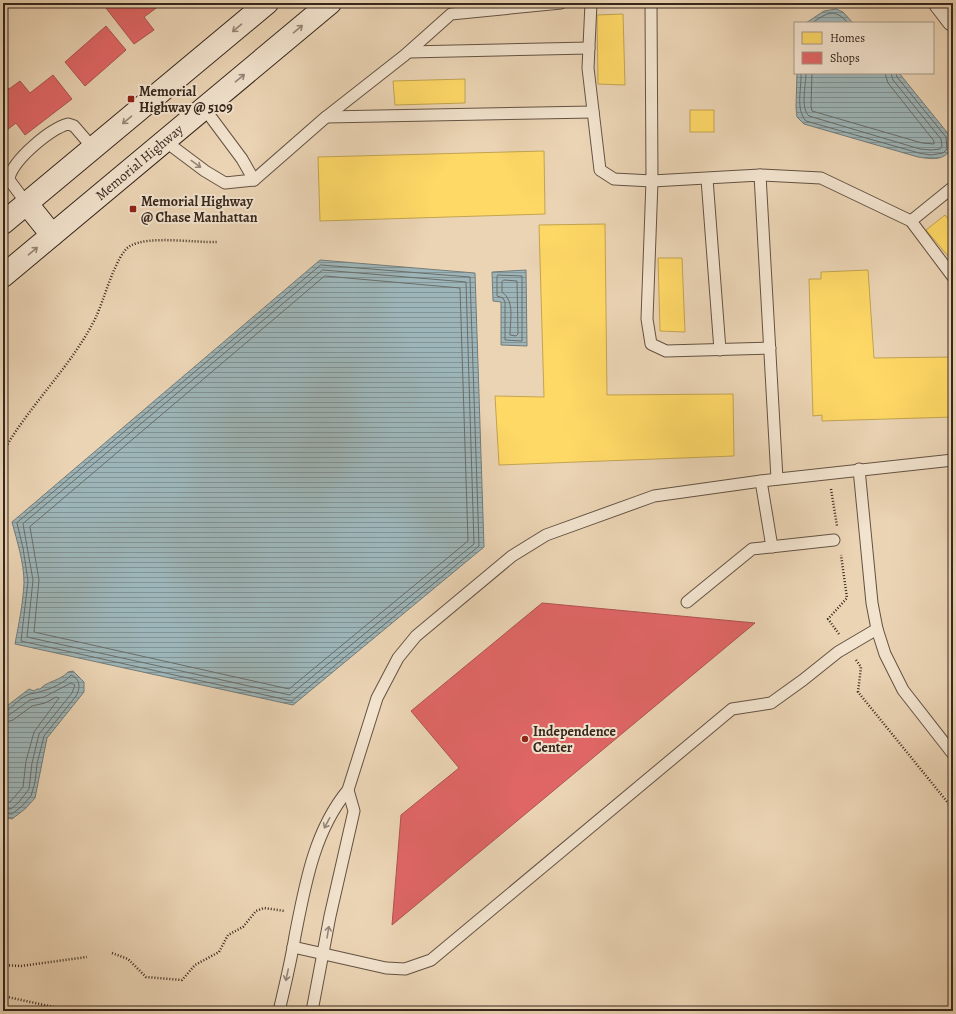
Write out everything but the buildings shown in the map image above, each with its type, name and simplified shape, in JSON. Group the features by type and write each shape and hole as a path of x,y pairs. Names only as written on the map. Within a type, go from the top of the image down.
{"main road":[{"path":"3,224 267,3"},
{"name":"Memorial Highway","path":"3,276 330,3"},
{"path":"940,3 953,20"},
{"path":"27,204 52,235"}],"lane":[{"path":"165,141 206,171 226,183 254,180 326,118 409,52 451,14 562,3"},
{"path":"591,3 588,68 600,170 614,179 652,181 760,175 821,178 911,221 953,277"},
{"path":"651,3 652,181 648,319 652,344 666,351 770,348"},
{"path":"409,52 589,48"},
{"path":"204,108 242,159 254,180"},
{"path":"326,118 593,112"},
{"path":"27,204 9,178 20,161 38,142 60,126 68,124 74,126 93,148"},
{"path":"760,175 778,479"},
{"path":"707,179 720,350"},
{"path":"911,221 953,187"},
{"path":"279,1011 314,854 324,827 338,802 348,790 377,698 398,658 416,636 512,556 546,535 654,496 859,469 953,460"},
{"path":"859,469 865,544 877,629 884,654 896,679 912,703 953,754"},
{"path":"761,481 772,547"},
{"path":"686,602 752,549 834,540"},
{"path":"293,947 392,968 405,969 431,960 732,709 771,703 838,652 877,629"},
{"path":"312,1011 330,916 354,811 348,790"}],"path":[{"path":"3,452 18,427 61,371 85,335 100,308 119,260 128,247 147,241 218,242"},
{"path":"112,953 128,959 146,977 182,980 195,965 219,952 228,935 243,927 256,911 264,908 300,912"},
{"path":"3,965 21,966 87,956"},
{"path":"3,996 72,1011"}],"water":[{"path":"836,9 843,12 852,22 808,22 824,11"},
{"path":"797,74 900,74 950,136 950,151 939,158 931,159 918,157 804,124 797,117"},
{"path":"320,260 475,273 484,547 293,705 15,644 22,606 24,575 22,559 12,522"},
{"path":"526,270 527,346 501,345 501,302 493,301 492,272"},
{"path":"73,671 84,682 84,692 47,738 35,798 25,809 12,819 3,817 3,709 29,689 34,691 40,689 68,672"}],"place":[{"name":"Memorial Highway @ 5109","path":"131,99"},
{"name":"Memorial Highway @ Chase Manhattan","path":"133,209"},
{"name":"Independence Center","path":"525,739"}]}
